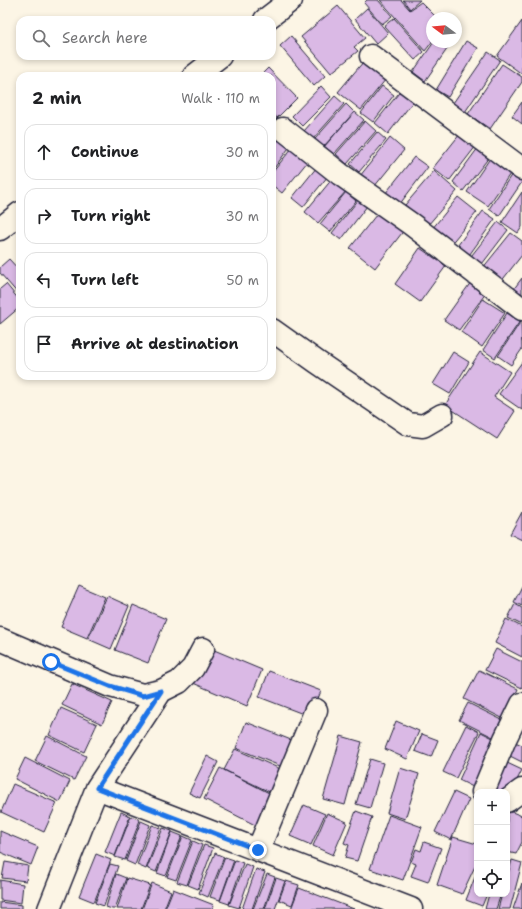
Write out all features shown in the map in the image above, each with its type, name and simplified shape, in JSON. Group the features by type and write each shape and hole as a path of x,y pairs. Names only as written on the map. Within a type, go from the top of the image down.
{"street":[{"path":"270,16 291,0"},
{"path":"372,56 522,169"},
{"path":"199,72 215,60"},
{"path":"283,129 340,174 410,224 522,309"},
{"path":"0,229 16,216"},
{"path":"276,333 408,424 423,426 442,415"},
{"path":"0,639 110,686 143,696 161,691 179,682 193,668 203,649"},
{"path":"49,909 97,788 161,691"},
{"path":"485,789 505,739 522,704"},
{"path":"258,850 316,710"},
{"path":"97,788 410,909"},
{"path":"510,799 522,790"}],"building":[{"path":"367,0 378,0 392,16 382,24 364,3"},
{"path":"380,0 401,0 410,10 421,2 431,12 426,12 426,48 427,48 425,51"},
{"path":"403,0 420,0 410,9"},
{"path":"338,6 365,38 354,47 358,51 331,73 301,37"},
{"path":"367,8 388,33 376,44 355,19"},
{"path":"394,18 424,52 415,60 384,26"},
{"path":"522,21 522,74 497,56"},
{"path":"291,36 325,76 314,86 280,46"},
{"path":"466,41 478,48 448,97 436,90"},
{"path":"430,48 448,48 425,81 413,72"},
{"path":"488,52 500,60 465,112 453,103"},
{"path":"364,61 386,79 361,110 338,92"},
{"path":"502,64 522,77 522,82 490,129 468,114"},
{"path":"268,68 272,72 264,72"},
{"path":"276,76 297,98 277,118 276,117"},
{"path":"321,86 331,97 302,126 292,116"},
{"path":"382,86 394,95 373,122 361,113"},
{"path":"402,89 415,99 388,134 375,123"},
{"path":"335,96 344,104 313,139 304,131"},
{"path":"522,102 522,124 512,116"},
{"path":"346,104 354,112 324,147 315,139"},
{"path":"355,112 364,120 334,154 324,146"},
{"path":"365,121 376,131 347,164 336,154"},
{"path":"377,132 386,140 359,172 350,164"},
{"path":"460,134 476,146 449,181 433,168"},
{"path":"280,137 291,145 276,166 276,142"},
{"path":"390,138 404,150 374,187 360,176"},
{"path":"292,148 308,161 282,193 276,188 276,168"},
{"path":"478,148 490,156 463,191 453,182"},
{"path":"414,157 428,167 399,205 385,194"},
{"path":"491,157 512,171 488,206 467,192"},
{"path":"317,167 328,176 303,207 292,198"},
{"path":"434,171 457,191 428,225 405,205"},
{"path":"512,174 522,180 522,182 499,216 489,209"},
{"path":"333,178 347,190 318,223 305,212"},
{"path":"346,192 356,201 330,232 320,224"},
{"path":"522,192 522,227 518,233 502,222"},
{"path":"458,197 477,212 450,245 432,229"},
{"path":"359,199 367,206 341,240 332,233"},
{"path":"380,210 405,229 375,268 350,248"},
{"path":"483,211 495,219 467,258 455,249"},
{"path":"498,222 508,230 479,268 468,260"},
{"path":"511,233 522,241 522,255 500,283 482,269"},
{"path":"420,248 446,266 420,302 395,284"},
{"path":"9,259 16,267 16,291 0,273 0,267"},
{"path":"522,278 522,297 513,290"},
{"path":"471,282 486,293 459,330 444,320"},
{"path":"6,284 16,296 16,310 0,324 0,289"},
{"path":"483,299 505,313 482,347 461,332"},
{"path":"507,313 520,321 495,358 483,350"},
{"path":"521,321 522,349 511,365 498,356"},
{"path":"453,352 469,362 450,394 433,384"},
{"path":"480,352 510,372 494,397 515,411 497,439 445,405"},
{"path":"522,362 522,410 499,394"},
{"path":"522,512 522,540 510,534"},
{"path":"79,586 105,597 87,638 61,627"},
{"path":"522,586 522,606 514,602"},
{"path":"107,596 129,606 111,649 88,639"},
{"path":"515,604 522,608 522,625 508,618"},
{"path":"133,605 166,619 148,663 115,650"},
{"path":"506,619 522,627 522,657 495,643"},
{"path":"207,647 262,670 247,706 193,683"},
{"path":"496,649 522,662 522,688 485,670"},
{"path":"479,670 518,689 504,719 464,699"},
{"path":"269,671 321,691 311,717 259,697"},
{"path":"72,684 112,702 102,724 62,705"},
{"path":"468,703 506,722 497,739 459,720"},
{"path":"61,708 97,724 84,752 49,735"},
{"path":"396,721 419,731 407,759 385,749"},
{"path":"246,722 296,742 285,768 236,748"},
{"path":"466,725 479,732 456,778 443,772"},
{"path":"481,732 497,740 475,788 459,780"},
{"path":"422,734 438,740 431,757 415,751"},
{"path":"47,736 86,756 74,780 35,761"},
{"path":"341,736 362,742 345,805 323,799"},
{"path":"515,742 522,745 522,762 508,755"},
{"path":"235,749 285,771 276,795 224,770"},
{"path":"207,756 218,762 200,798 189,793"},
{"path":"25,758 70,781 60,802 15,779"},
{"path":"370,759 383,763 370,808 356,804"},
{"path":"505,762 522,770 510,794 510,789 492,789"},
{"path":"220,768 275,796 259,827 204,799"},
{"path":"400,768 419,774 405,819 387,813"},
{"path":"13,784 57,803 44,832 1,812"},
{"path":"454,792 469,799 451,840 435,832"},
{"path":"304,805 325,814 311,845 290,836"},
{"path":"356,811 372,817 357,861 345,858 349,845 344,843"},
{"path":"510,811 522,816 522,842 516,854 510,853"},
{"path":"121,812 130,816 115,856 105,852"},
{"path":"327,813 347,822 333,855 313,846"},
{"path":"389,815 422,827 403,880 370,869"},
{"path":"131,816 140,820 125,860 115,857"},
{"path":"141,821 150,825 135,865 126,861"},
{"path":"152,825 161,828 146,869 137,865"},
{"path":"163,828 172,831 156,872 147,868"},
{"path":"0,831 38,847 31,865 0,852"},
{"path":"172,832 182,836 166,876 157,873"},
{"path":"183,836 192,840 176,880 167,877"},
{"path":"453,837 474,843 474,868 462,894 437,885"},
{"path":"193,841 202,845 187,885 177,882"},
{"path":"424,842 441,848 428,882 411,876 416,864 411,862 416,849 421,851"},
{"path":"204,845 213,848 198,889 188,885"},
{"path":"215,853 224,857 208,897 199,893"},
{"path":"96,854 111,860 94,902 79,896"},
{"path":"225,857 234,860 220,900 210,897"},
{"path":"235,860 243,863 229,904 220,901"},
{"path":"512,860 522,863 510,909 498,909 501,897 510,897 510,867"},
{"path":"5,862 28,866 26,881 2,878"},
{"path":"110,864 118,866 104,906 95,903"},
{"path":"245,864 253,867 239,908 229,905"},
{"path":"256,869 265,872 252,909 242,909"},
{"path":"116,874 126,878 115,909 112,909 106,907"},
{"path":"267,874 275,877 264,909 253,909"},
{"path":"127,878 150,885 141,909 117,909"},
{"path":"276,878 285,881 275,909 265,909"},
{"path":"0,880 23,884 21,903 0,900"},
{"path":"474,880 474,897 486,897 482,906 466,900"},
{"path":"286,881 299,885 292,905 279,900"},
{"path":"152,883 171,891 164,909 142,909"},
{"path":"522,883 522,909 513,909"},
{"path":"299,888 354,909 291,909"},
{"path":"173,889 214,905 212,909 165,909"},
{"path":"488,897 500,897 496,909 485,909"},
{"path":"0,902 22,905 22,909 0,909"}],"route":[{"path":"51,662 110,686 143,696 161,691 97,788 258,850"}]}
